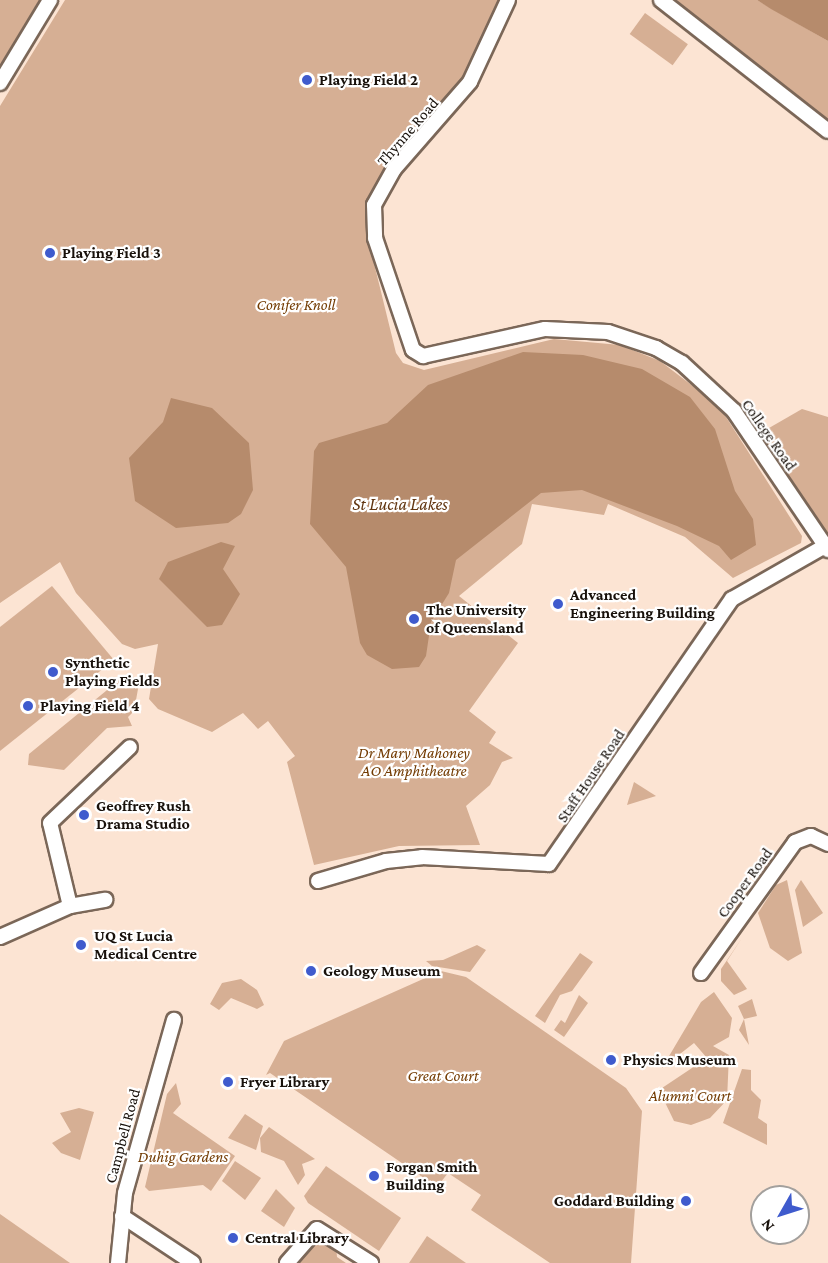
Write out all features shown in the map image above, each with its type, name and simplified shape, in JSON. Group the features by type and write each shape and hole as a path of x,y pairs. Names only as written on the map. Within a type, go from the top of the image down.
{"street":[{"path":"0,83 50,0"},
{"name":"Thynne Road","path":"423,356 413,350 385,269 375,238 374,205 394,168 470,82 508,0"},
{"path":"661,0 828,131"},
{"name":"College Road","path":"423,356 545,329 608,332 656,348 682,363 734,411 826,548"},
{"name":"Staff House Road","path":"318,881 386,861 422,857 539,867 549,864 732,599 826,548"},
{"path":"70,906 50,823 130,747"},
{"name":"Cooper Road","path":"701,973 795,842 811,836 828,844"},
{"path":"0,936 70,906 105,900"},
{"name":"Campbell Road","path":"118,1263 122,1216 137,1142 174,1020"},
{"path":"122,1216 193,1263"},
{"path":"287,1263 317,1229 371,1263"}],"green space":[{"path":"0,0 44,0 0,73"},
{"path":"65,0 503,0 464,81 369,201 371,251 396,353 403,363 424,370 554,339 620,345 660,361 719,406 802,536 801,543 733,578 685,537 608,504 604,515 532,504 522,544 459,596 518,643 469,711 496,732 489,743 513,758 502,762 490,785 466,806 480,845 399,846 314,865 287,762 295,756 268,721 258,729 243,713 212,732 158,709 149,699 158,644 135,649 122,644 76,593 60,562 0,603 0,106"},
{"path":"673,0 757,0 828,41 828,122"},
{"path":"645,13 688,44 673,65 630,34"},
{"path":"802,409 828,417 828,536 765,440 769,428"},
{"name":"Playing Field 4","path":"52,586 114,660 0,751 0,627"},
{"path":"123,677 140,678 134,711 128,717 132,726 107,728 64,770 28,765 29,754"},
{"path":"634,782 656,796 627,805"},
{"path":"787,880 802,953 788,961 770,948 758,913 776,885"},
{"path":"801,880 823,913 803,927 795,890"},
{"path":"742,938 727,961 747,989 734,995 721,981 721,969"},
{"path":"477,945 486,950 470,972 432,966 426,961 443,960"},
{"path":"580,953 593,962 572,991 560,995 545,1023 535,1016"},
{"name":"Great Court","path":"441,971 466,977 626,1088 642,1111 631,1263 550,1263 471,1210 481,1195 448,1173 437,1187 270,1073 266,1075 284,1041"},
{"path":"241,979 257,990 264,1005 257,1009 231,998 219,1010 210,1004 222,983"},
{"name":"Alumni Court","path":"714,992 732,1018 729,1037 713,1046 729,1055 727,1100 710,1118 691,1125 674,1121 659,1090 707,1058 694,1043 662,1068 701,1002"},
{"path":"579,995 588,1003 564,1037 554,1030 561,1020 565,1023"},
{"path":"752,999 757,1016 744,1019 738,1006"},
{"path":"744,1019 749,1045 739,1030"},
{"path":"742,1069 751,1070 751,1090 761,1100 758,1118 767,1124 767,1145 723,1123"},
{"name":"Duhig Gardens","path":"176,1083 181,1104 173,1113 235,1156 211,1191 203,1185 149,1191 145,1187 167,1094"},
{"path":"79,1108 94,1112 80,1160 61,1153 52,1143 71,1132 60,1113"},
{"path":"245,1114 263,1126 256,1150 228,1138"},
{"path":"269,1127 315,1159 302,1164 305,1175 298,1185 284,1161 261,1152 260,1138"},
{"path":"235,1161 261,1178 245,1200 222,1181"},
{"path":"326,1166 401,1218 379,1251 308,1203 304,1196"},
{"path":"276,1189 295,1208 284,1227 261,1211"},
{"path":"0,1214 70,1263 0,1263"},
{"path":"427,1236 466,1263 409,1263"},
{"path":"320,1238 336,1245 337,1257 346,1263 294,1263"}],"water":[{"path":"757,0 828,0 828,41 771,9"},
{"name":"St Lucia Lakes","path":"523,352 583,355 642,369 690,397 715,429 735,491 753,519 756,545 731,560 719,546 677,526 582,490 541,493 456,560 449,593 431,622 426,656 419,667 392,669 367,655 360,643 346,567 310,524 314,451 319,443 387,423 428,385"},
{"path":"171,398 212,408 249,443 253,490 241,514 228,523 176,528 135,501 129,458 163,422"},
{"path":"221,542 235,546 223,569 240,594 222,625 207,627 159,579 168,562"}],"place":[{"name":"Playing Field 2","path":"307,80"},
{"name":"Playing Field 3","path":"50,253"},
{"name":"Advanced Engineering Building","path":"558,604"},
{"name":"The University of Queensland","path":"414,619"},
{"name":"Synthetic Playing Fields","path":"53,672"},
{"name":"Playing Field 4","path":"28,706"},
{"name":"Geoffrey Rush Drama Studio","path":"84,815"},
{"name":"UQ St Lucia Medical Centre","path":"81,945"},
{"name":"Geology Museum","path":"311,971"},
{"name":"Physics Museum","path":"611,1060"},
{"name":"Fryer Library","path":"228,1082"},
{"name":"Forgan Smith Building","path":"374,1176"},
{"name":"Goddard Building","path":"686,1201"},
{"name":"Central Library","path":"233,1238"}],"park label":[{"name":"Conifer Knoll","path":"296,305"},
{"name":"Dr Mary Mahoney AO Amphitheatre","path":"414,762"}]}
